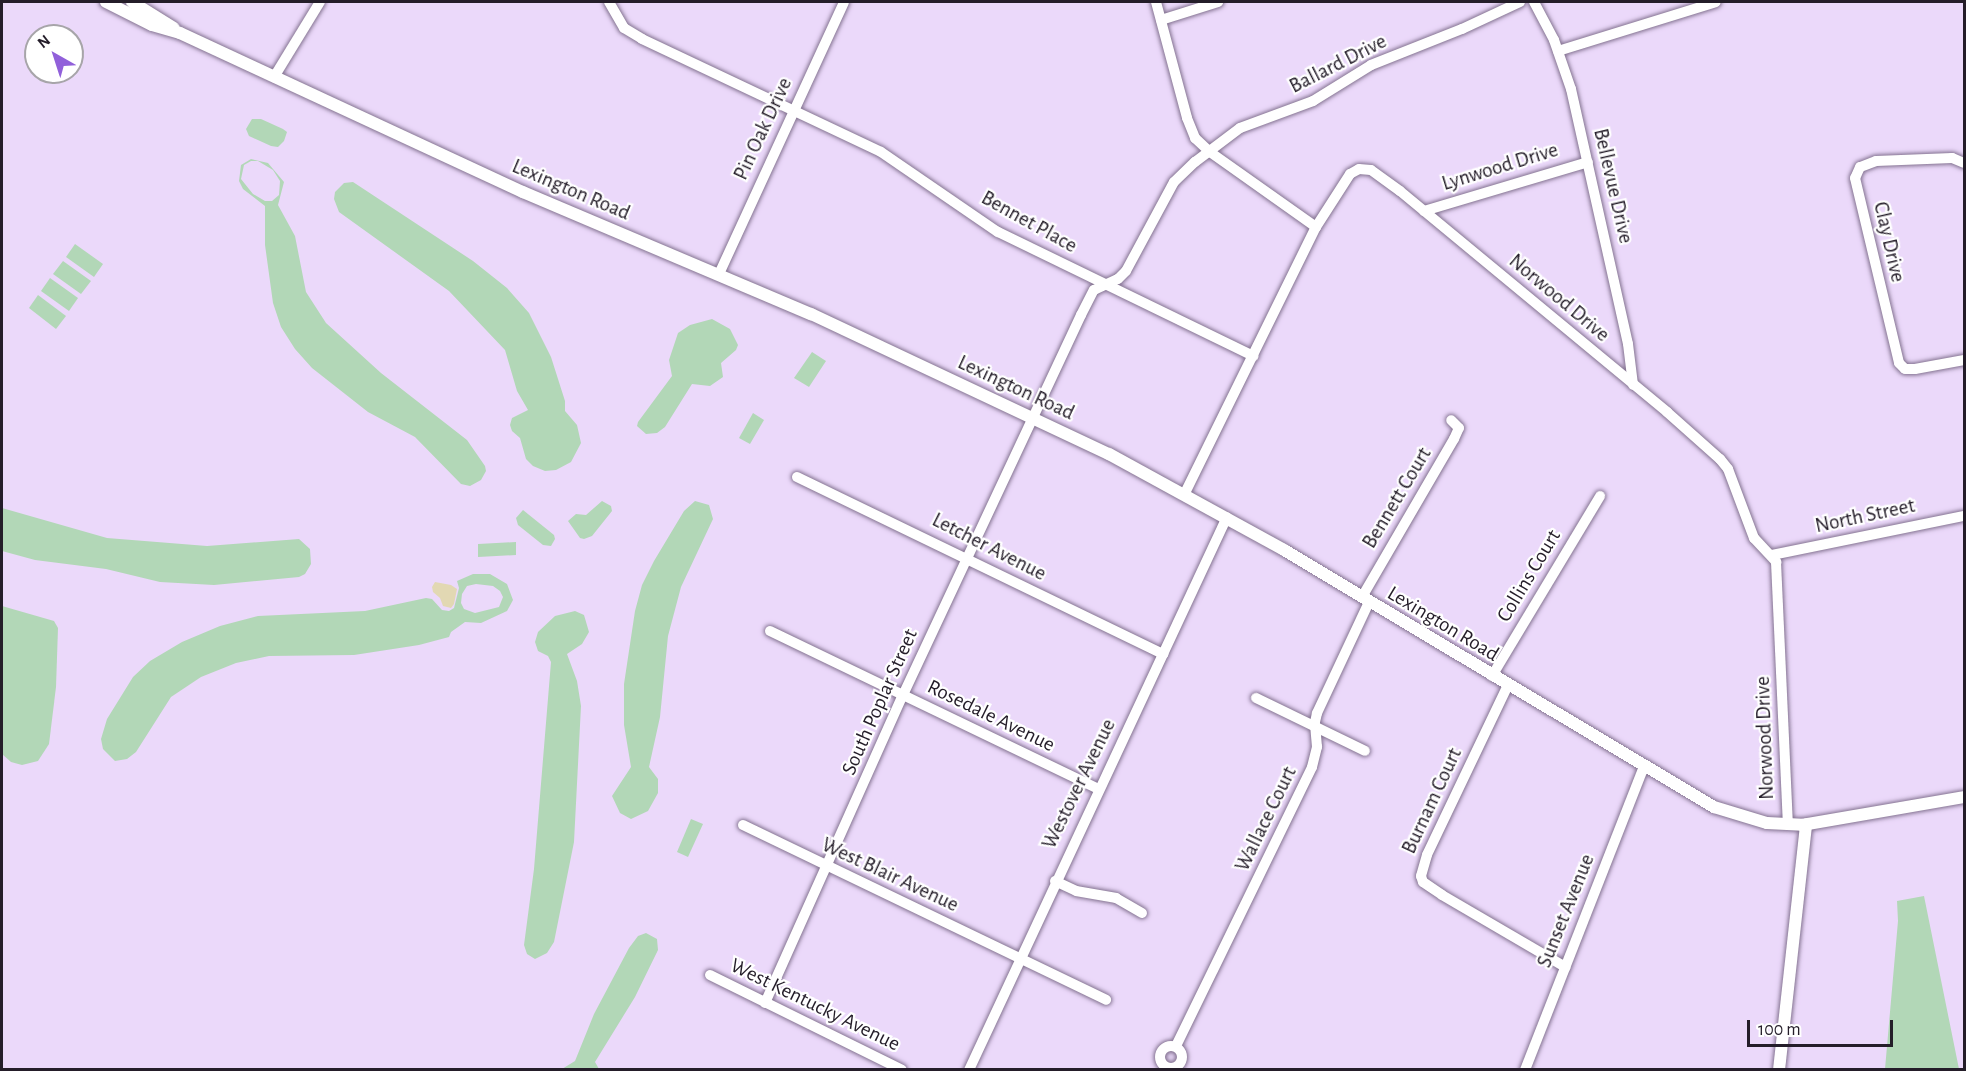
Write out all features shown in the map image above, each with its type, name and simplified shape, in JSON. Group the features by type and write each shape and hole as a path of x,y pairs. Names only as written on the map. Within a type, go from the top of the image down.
{"main road":[{"name":"Lexington Road","path":"106,2 138,6 152,25 180,33 503,183 719,274 1033,417 1185,493 1714,807 1745,818 1788,825 1806,824 1965,797"},
{"path":"1779,1070 1806,824"}],"street":[{"path":"274,77 320,2"},
{"name":"Bennet Place","path":"609,2 617,20 632,34 881,152 998,232 1253,356"},
{"name":"Pin Oak Drive","path":"719,274 792,110 844,2"},
{"path":"1156,2 1187,118 1196,138 1210,152 1316,227"},
{"path":"1161,20 1218,2"},
{"name":"Ballard Drive","path":"1105,285 1126,272 1174,182 1195,162 1240,128 1313,101 1371,64 1462,29 1520,2"},
{"name":"Bellevue Drive","path":"1534,2 1558,51 1571,89 1628,344 1633,385"},
{"path":"1558,51 1716,2"},
{"name":"Clay Drive","path":"1965,163 1952,158 1876,161 1863,165 1855,178 1899,363 1905,369 1916,369 1965,360"},
{"name":"Lynwood Drive","path":"1424,211 1588,162"},
{"name":"Norwood Drive","path":"1185,493 1226,404 1253,356 1316,227 1347,177 1359,169 1376,173 1720,459 1733,480 1754,538 1773,555 1776,562 1788,825"},
{"name":"South Poplar Street","path":"765,1003 903,695 1091,294 1105,285"},
{"name":"Bennett Court","path":"1366,600 1454,439 1459,428 1451,420"},
{"name":"Letcher Avenue","path":"797,477 1163,654"},
{"name":"Collins Court","path":"1492,676 1600,496"},
{"name":"North Street","path":"1773,555 1965,516"},
{"name":"Westover Avenue","path":"969,1070 1055,880 1227,517"},
{"name":"Wallace Court","path":"1176,1046 1312,767 1317,747 1315,725 1321,704 1366,600"},
{"name":"Rosedale Avenue","path":"770,631 1098,789"},
{"name":"Burnam Court","path":"1508,685 1427,855 1421,876 1423,882 1442,895 1565,967"},
{"path":"1256,698 1365,751"},
{"name":"Sunset Avenue","path":"1525,1070 1644,767"},
{"name":"West Blair Avenue","path":"744,825 826,867 1106,1000"},
{"path":"1055,880 1076,891 1116,898 1142,913"},
{"name":"West Kentucky Avenue","path":"710,975 902,1070"}],"green space":[{"path":"252,119 261,119 283,129 287,132 284,141 278,147 271,146 249,136 246,129"},
{"path":"251,159 268,163 284,182 278,205 295,236 306,292 326,323 381,373 467,440 485,466 486,471 481,480 470,486 461,484 415,437 368,412 312,368 295,349 281,327 273,303 265,245 265,206 243,189 239,181 241,165","holes":["251,161 258,161 273,170 280,181 279,195 272,201 265,201 253,194 241,179 244,165"]},
{"path":"353,182 473,261 507,288 529,313 551,357 565,401 565,411 577,425 581,443 571,462 556,470 545,471 533,466 526,459 520,438 512,431 510,425 512,418 528,410 517,391 505,350 449,291 339,212 334,199 335,192 344,183"},
{"path":"75,244 103,264 94,277 66,257"},
{"path":"63,261 91,281 81,294 53,274"},
{"path":"50,278 78,298 69,311 41,291"},
{"path":"38,295 66,316 56,329 29,308"},
{"path":"712,319 730,329 738,345 736,350 721,363 723,377 710,386 692,384 665,427 657,433 646,434 637,426 638,422 672,376 669,360 678,333 690,325"},
{"path":"812,352 826,361 809,387 794,378"},
{"path":"753,413 764,420 750,444 739,438"},
{"path":"602,501 611,506 612,511 592,536 580,538 568,521 576,514 586,515"},
{"path":"695,501 709,505 713,519 681,587 668,636 660,717 649,767 658,779 658,793 648,811 631,819 620,813 612,796 631,767 624,725 624,684 635,611 642,585 654,561 684,511"},
{"path":"2,508 107,538 207,546 299,539 310,549 311,564 305,574 299,577 214,585 160,582 106,569 35,560 2,551"},
{"path":"523,510 554,535 555,539 551,546 543,545 518,525 516,518"},
{"path":"516,542 516,555 478,557 478,544"},
{"path":"473,574 490,574 507,584 513,600 507,611 481,623 465,622 451,632 449,637 419,645 354,655 269,656 236,663 201,677 171,697 136,752 127,759 115,761 103,749 101,739 107,719 133,677 150,661 182,642 220,626 258,616 365,611 426,598 432,599 442,610 449,611 454,608 459,588 457,581","holes":["476,584 493,586 500,591 503,597 499,607 475,613 464,609 461,603 462,594 467,586"]},
{"path":"2,606 54,621 58,628 56,687 49,744 38,761 22,765 11,762 2,754"},
{"path":"575,611 584,615 589,632 582,644 567,654 577,681 581,706 574,842 554,942 547,953 535,959 527,954 524,945 534,869 551,662 548,656 538,651 535,642 538,632 555,616"},
{"path":"691,819 703,824 688,857 677,852"},
{"path":"1924,896 1959,1069 1885,1069 1898,921 1897,901"},
{"path":"646,933 657,939 658,950 635,997 595,1062 599,1069 562,1069 575,1061 594,1014 629,948 638,936"}],"sand":[{"path":"435,582 451,585 457,589 451,608 443,606 440,598 433,592 432,587"}]}
